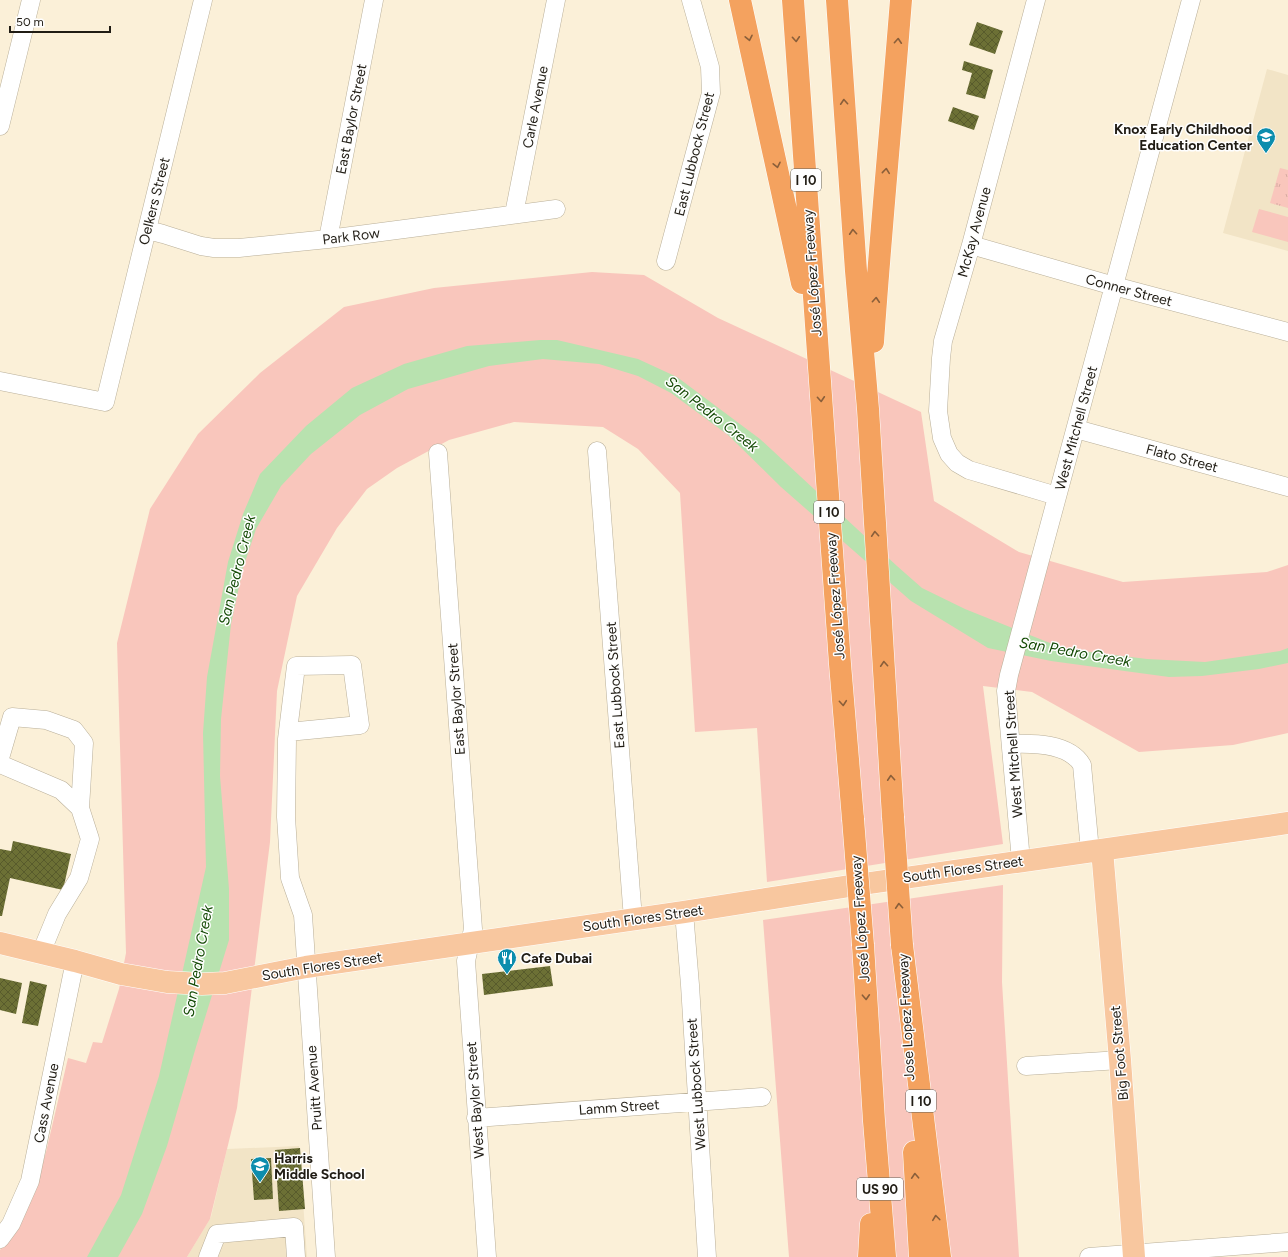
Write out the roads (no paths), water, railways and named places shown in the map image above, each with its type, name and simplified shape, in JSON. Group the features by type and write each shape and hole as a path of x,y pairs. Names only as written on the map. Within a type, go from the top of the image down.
{"highway":[{"path":"740,0 818,360"},
{"name":"José López Freeway","path":"793,0 840,664 863,945 874,1121"},
{"name":"I 10","path":"838,0 856,271 868,415 902,945 940,1257"},
{"path":"868,415 882,221 901,0"},
{"name":"Jose Lopez Freeway","path":"902,945 920,1257"},
{"name":"I 10","path":"870,1257 874,1121"},
{"name":"US 90","path":"874,1121 885,1257"}],"main road":[{"name":"South Flores Street","path":"0,943 121,974 167,982 202,984 225,983 306,967 684,912 856,885 1288,823"},
{"name":"Big Foot Street","path":"1096,851 1120,1060 1134,1255"}],"street":[{"path":"0,126 30,0"},
{"name":"Oelkers Street","path":"0,382 105,402 203,0"},
{"name":"East Baylor Street","path":"328,239 374,0"},
{"name":"Carle Avenue","path":"514,214 556,0"},
{"name":"East Lubbock Street","path":"666,261 711,93 710,67 690,0"},
{"name":"McKay Avenue","path":"1036,0 972,245 944,341 941,358 938,411 939,426 942,438 949,454 957,463 969,470 1057,496"},
{"name":"West Mitchell Street","path":"1021,861 1006,691 1009,675 1191,0"},
{"name":"Park Row","path":"148,230 201,246 214,248 239,248 328,239 556,209"},
{"name":"Conner Street","path":"972,245 1114,286 1288,332"},
{"name":"Flato Street","path":"1076,429 1288,486"},
{"name":"East Lubbock Street","path":"597,451 633,919"},
{"name":"East Baylor Street","path":"438,453 473,927 469,944"},
{"name":"Pruitt Avenue","path":"288,732 360,724 352,665 296,666 288,732 286,817 290,878 302,915 326,1257"},
{"path":"0,758 12,716 46,720 74,730 84,743 80,808 90,839 79,878 57,914 41,953"},
{"path":"1011,744 1027,743 1064,749 1079,760 1082,765 1096,851"},
{"path":"0,764 61,790 80,808"},
{"name":"West Lubbock Street","path":"684,912 707,1257"},
{"name":"West Baylor Street","path":"469,944 466,962 487,1257"},
{"name":"Cass Avenue","path":"0,1239 11,1224 30,1181 75,961"},
{"path":"1026,1066 1120,1060"},
{"name":"Lamm Street","path":"476,1118 762,1097"},
{"path":"208,1257 217,1234 324,1224"},
{"path":"294,1226 296,1257"},
{"path":"1089,1257 1134,1255 1288,1242"}],"water":[{"name":"San Pedro Creek","path":"557,340 638,359 677,377 760,439 922,588 965,609 1065,649 1147,659 1205,662 1280,651 1288,648 1288,663 1259,669 1202,676 1169,677 1051,661 988,648 911,601 781,487 728,435 671,393 638,376 599,364 543,359 489,366 408,389 360,415 311,454 281,486 256,529 243,568 231,624 221,719 220,776 229,889 229,940 167,1146 142,1214 118,1257 87,1257 121,1195 159,1076 206,867 203,733 207,677 228,562 243,514 260,474 306,426 352,388 404,364 467,346"}],"place":[{"name":"Knox Early Childhood Education Center","path":"1266,154"},
{"name":"Cafe Dubai","path":"507,975"},
{"name":"Harris Middle School","path":"260,1183"}]}
